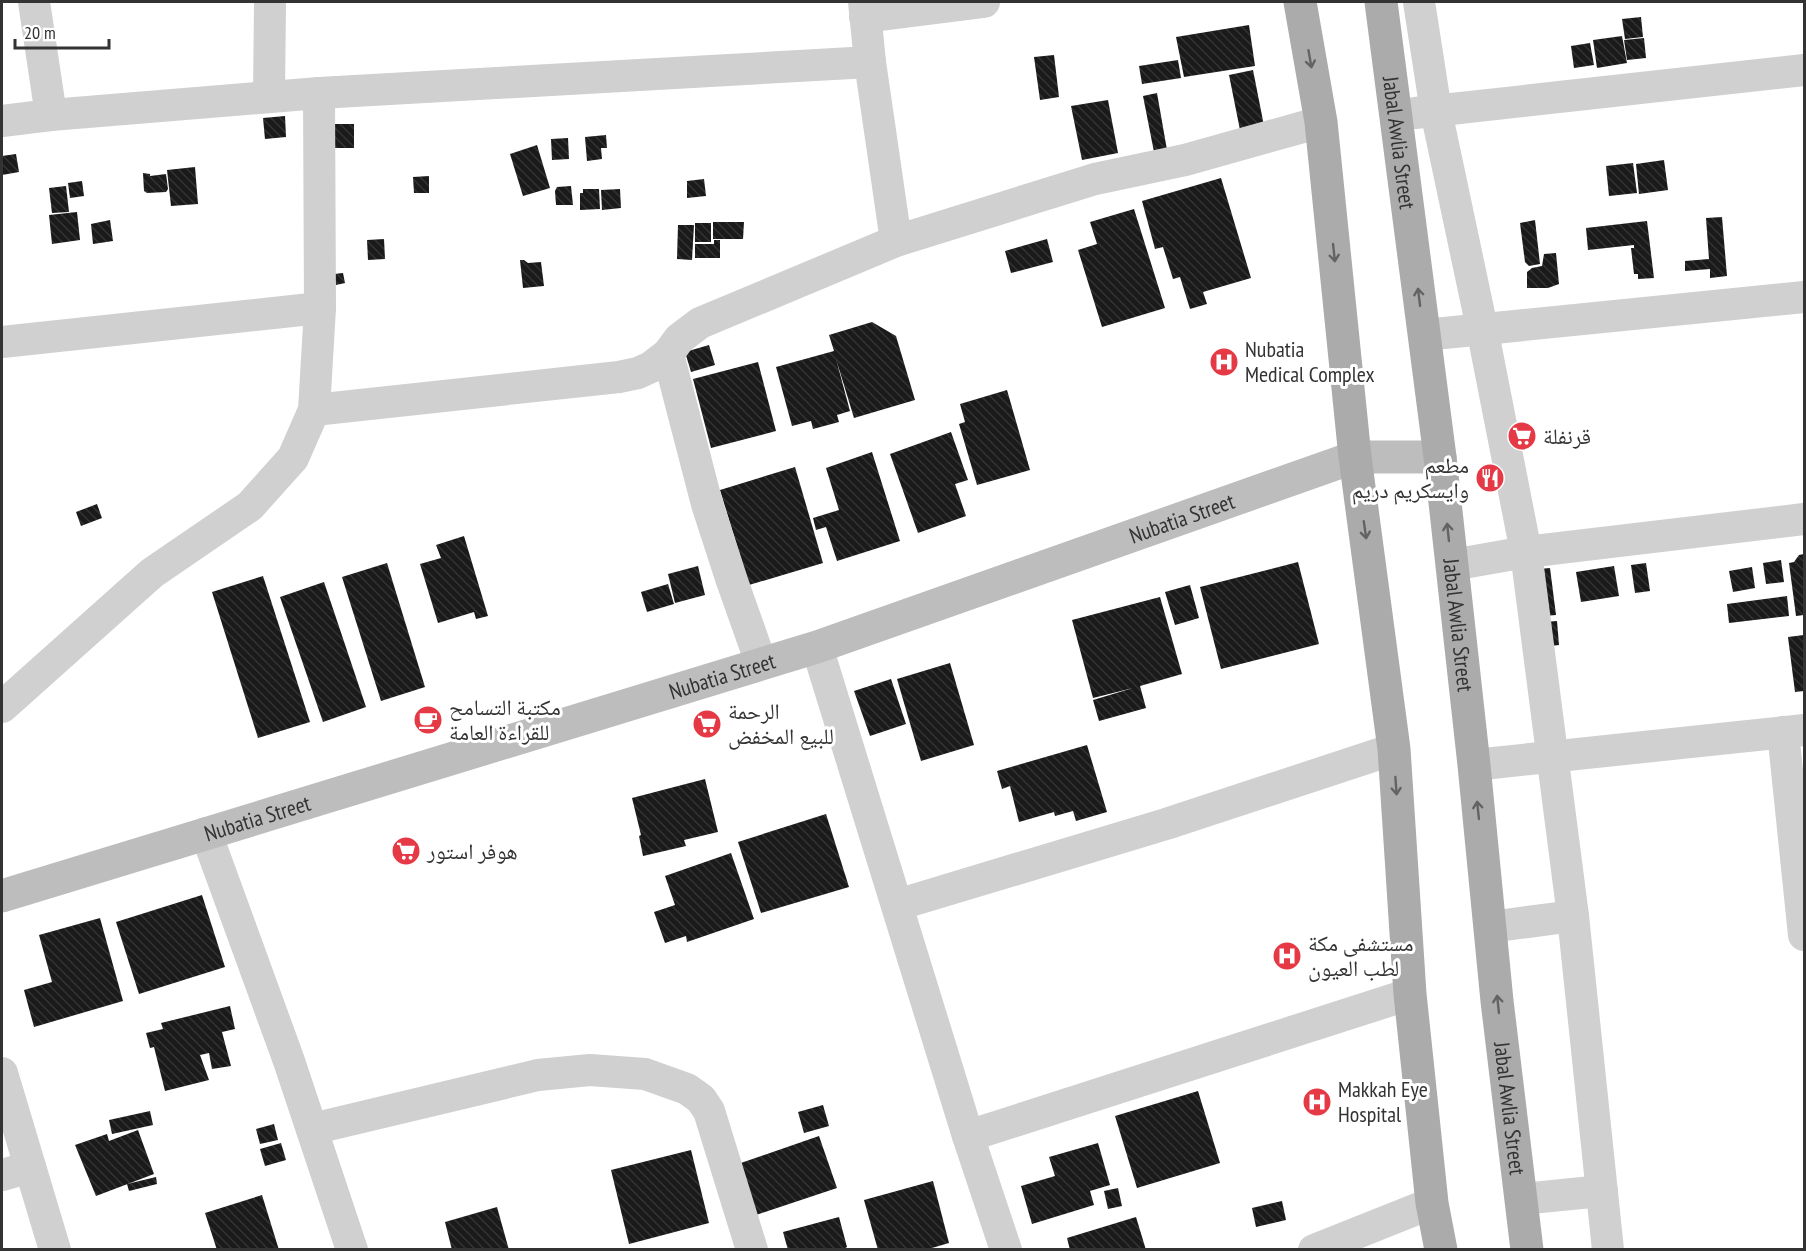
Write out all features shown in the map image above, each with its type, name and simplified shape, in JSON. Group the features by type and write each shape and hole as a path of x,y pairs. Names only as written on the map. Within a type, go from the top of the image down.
{"main road":[{"path":"1300,2 1321,122 1355,458 1394,749 1410,994 1432,1203 1441,1250"},
{"name":"Jabal Awlia Street","path":"1381,2 1440,457 1527,1250"}],"street":[{"path":"34,2 51,115"},
{"path":"269,97 270,2"},
{"path":"896,241 870,62 865,9 984,2"},
{"path":"1419,2 1436,111 1526,552 1573,916 1608,1250"},
{"path":"2,121 319,93 870,62"},
{"path":"1396,115 1804,70"},
{"path":"2,707 152,573 250,506 293,458 314,410 320,308 319,93"},
{"path":"314,410 619,377 638,373 651,367 668,354 680,339 700,323 896,241 1095,179 1185,159 1321,122"},
{"path":"1424,335 1804,297"},
{"path":"2,342 320,308"},
{"path":"668,354 713,523 761,663"},
{"name":"Nubatia Street","path":"2,896 817,647 1355,458 1440,457"},
{"path":"1452,565 1526,552 1804,519"},
{"path":"817,647 968,1136 1006,1250"},
{"path":"1474,765 1793,731 1804,935"},
{"path":"897,905 1166,825 1394,749"},
{"path":"206,833 312,1129 352,1250"},
{"path":"1490,927 1573,916"},
{"path":"968,1136 1410,994"},
{"path":"312,1129 538,1075 590,1070 645,1074 687,1089 701,1100 709,1111 752,1250"},
{"path":"2,1072 16,1171 55,1250"},
{"path":"1521,1199 1602,1191"},
{"path":"1314,1250 1432,1203"}],"building":[{"path":"1641,17 1643,37 1625,39 1622,19"},
{"path":"1249,25 1255,66 1184,77 1176,37"},
{"path":"1622,36 1627,63 1597,68 1593,40"},
{"path":"1644,38 1646,58 1627,60 1624,40"},
{"path":"1590,43 1594,65 1574,68 1571,46"},
{"path":"1054,55 1059,97 1040,100 1034,57"},
{"path":"1178,60 1181,78 1142,84 1139,66"},
{"path":"1253,70 1266,136 1242,140 1229,75"},
{"path":"1157,93 1167,150 1154,152 1143,96"},
{"path":"1108,100 1118,153 1082,160 1071,106"},
{"path":"285,116 286,137 265,139 263,118"},
{"path":"332,124 354,124 354,148 332,148"},
{"path":"606,135 607,148 601,148 602,159 587,161 585,137"},
{"path":"568,138 569,159 552,160 551,139"},
{"path":"537,145 550,188 523,196 510,154"},
{"path":"16,154 19,172 2,175 2,156"},
{"path":"1664,160 1668,190 1639,194 1636,164"},
{"path":"1633,163 1637,193 1609,196 1606,166"},
{"path":"195,167 198,204 171,206 167,170"},
{"path":"143,173 150,174 150,176 166,174 168,189 166,192 147,193 144,191"},
{"path":"429,176 429,193 414,193 413,177"},
{"path":"1221,178 1251,278 1203,292 1207,304 1190,309 1180,277 1173,279 1163,247 1155,249 1142,201"},
{"path":"704,179 706,196 687,198 687,181"},
{"path":"82,181 84,196 70,198 68,183"},
{"path":"66,186 69,212 52,213 49,188"},
{"path":"571,186 573,205 556,205 557,187"},
{"path":"583,189 599,189 600,209 580,210 580,193 583,193"},
{"path":"620,189 621,208 602,210 601,190"},
{"path":"1134,209 1165,308 1102,327 1078,250 1097,244 1090,222"},
{"path":"77,212 80,240 52,244 49,215"},
{"path":"1722,217 1727,276 1710,278 1710,269 1685,271 1685,261 1709,259 1706,218"},
{"path":"110,220 113,241 93,244 91,224"},
{"path":"1535,220 1540,264 1529,266 1525,262 1520,223"},
{"path":"1647,221 1654,278 1638,279 1638,274 1634,274 1631,248 1634,248 1634,245 1588,250 1586,228"},
{"path":"713,222 744,222 743,239 713,239"},
{"path":"695,223 711,223 711,242 695,242"},
{"path":"678,225 694,225 692,260 677,259"},
{"path":"384,239 385,259 368,260 367,240"},
{"path":"1047,239 1053,262 1011,273 1005,251"},
{"path":"714,240 720,240 720,258 695,258 695,244 714,244"},
{"path":"1556,253 1559,284 1548,288 1527,288 1527,272 1532,268 1542,266 1544,254"},
{"path":"520,260 528,263 541,262 544,286 523,288"},
{"path":"343,273 345,283 336,285 334,274"},
{"path":"872,322 896,336 915,400 854,418 836,359 850,411 837,415 839,422 813,429 811,421 792,426 776,367 834,351 829,335"},
{"path":"709,345 715,365 691,372 685,352"},
{"path":"758,362 776,431 711,448 693,379"},
{"path":"1007,390 1030,470 977,485 959,424 965,422 960,404"},
{"path":"951,432 968,480 955,484 966,516 918,533 890,454"},
{"path":"872,452 900,541 837,561 826,527 816,530 813,518 839,510 826,468"},
{"path":"795,467 823,563 749,585 720,490"},
{"path":"97,504 102,518 81,526 76,512"},
{"path":"464,536 488,616 476,619 474,612 438,623 420,564 441,558 436,545"},
{"path":"1804,554 1804,615 1796,616 1789,563"},
{"path":"1781,560 1784,582 1766,584 1763,563"},
{"path":"1298,562 1319,644 1221,669 1200,587"},
{"path":"387,563 425,687 381,701 342,577"},
{"path":"1646,563 1650,591 1635,593 1631,565"},
{"path":"698,566 705,595 675,603 668,574"},
{"path":"1614,566 1619,596 1581,602 1576,572"},
{"path":"1752,567 1755,588 1733,592 1729,571"},
{"path":"1550,568 1556,615 1534,617 1528,570"},
{"path":"263,576 310,722 258,738 212,592"},
{"path":"324,582 366,707 323,722 280,597"},
{"path":"668,584 674,604 647,612 641,592"},
{"path":"1190,585 1199,618 1175,625 1165,592"},
{"path":"1787,596 1789,616 1729,623 1727,604"},
{"path":"1160,597 1182,674 1140,686 1146,708 1099,721 1093,700 1133,688 1093,698 1072,620"},
{"path":"1557,621 1559,645 1535,648 1532,623"},
{"path":"1804,635 1804,691 1795,692 1788,637"},
{"path":"950,663 974,745 921,761 897,679"},
{"path":"891,679 906,724 870,736 854,691"},
{"path":"1087,745 1107,812 1076,821 1073,811 1055,816 1054,812 1019,822 1010,786 1002,789 997,771"},
{"path":"705,779 718,832 684,840 686,846 643,856 639,836 641,835 632,798"},
{"path":"826,814 849,887 761,913 738,842"},
{"path":"731,853 754,919 687,942 686,936 665,943 654,912 675,905 665,876"},
{"path":"202,895 225,967 139,994 116,922"},
{"path":"100,918 123,1001 34,1027 24,990 52,982 39,935"},
{"path":"230,1006 235,1029 222,1032 231,1066 212,1069 209,1053 200,1055 209,1080 165,1091 154,1047 150,1048 146,1033 163,1029 161,1023"},
{"path":"1198,1091 1220,1163 1137,1188 1115,1116"},
{"path":"823,1105 829,1126 804,1133 798,1112"},
{"path":"150,1111 153,1125 112,1134 109,1120"},
{"path":"274,1124 278,1140 260,1144 256,1129"},
{"path":"138,1130 154,1174 96,1196 75,1145 107,1134 109,1141"},
{"path":"819,1136 837,1188 756,1215 738,1164"},
{"path":"281,1143 286,1160 265,1166 260,1149"},
{"path":"1098,1143 1110,1185 1090,1191 1094,1205 1032,1224 1021,1186 1055,1176 1049,1157"},
{"path":"691,1150 709,1223 629,1244 611,1170"},
{"path":"156,1177 157,1184 129,1191 127,1184"},
{"path":"933,1181 949,1243 925,1250 878,1250 864,1200"},
{"path":"1118,1188 1122,1206 1108,1209 1104,1191"},
{"path":"262,1195 279,1250 217,1250 205,1213"},
{"path":"1282,1201 1286,1220 1256,1227 1252,1208"},
{"path":"497,1207 509,1250 452,1250 445,1222"},
{"path":"839,1217 847,1247 842,1250 788,1250 783,1232"},
{"path":"1136,1217 1146,1250 1070,1250 1067,1238"}],"place":[{"name":"Nubatia Medical Complex","path":"1224,362"},
{"name":"قرنفلة","path":"1522,436"},
{"name":"مطعم وايسكريم دريم","path":"1490,478"},
{"name":"مكتبة التسامح للقراءة العامة","path":"428,720"},
{"name":"الرحمة للبيع المخفض","path":"707,724"},
{"name":"هوفر استور","path":"406,851"},
{"name":"مستشفى مكة لطب العيون","path":"1287,956"},
{"name":"Makkah Eye Hospital","path":"1317,1102"}]}
